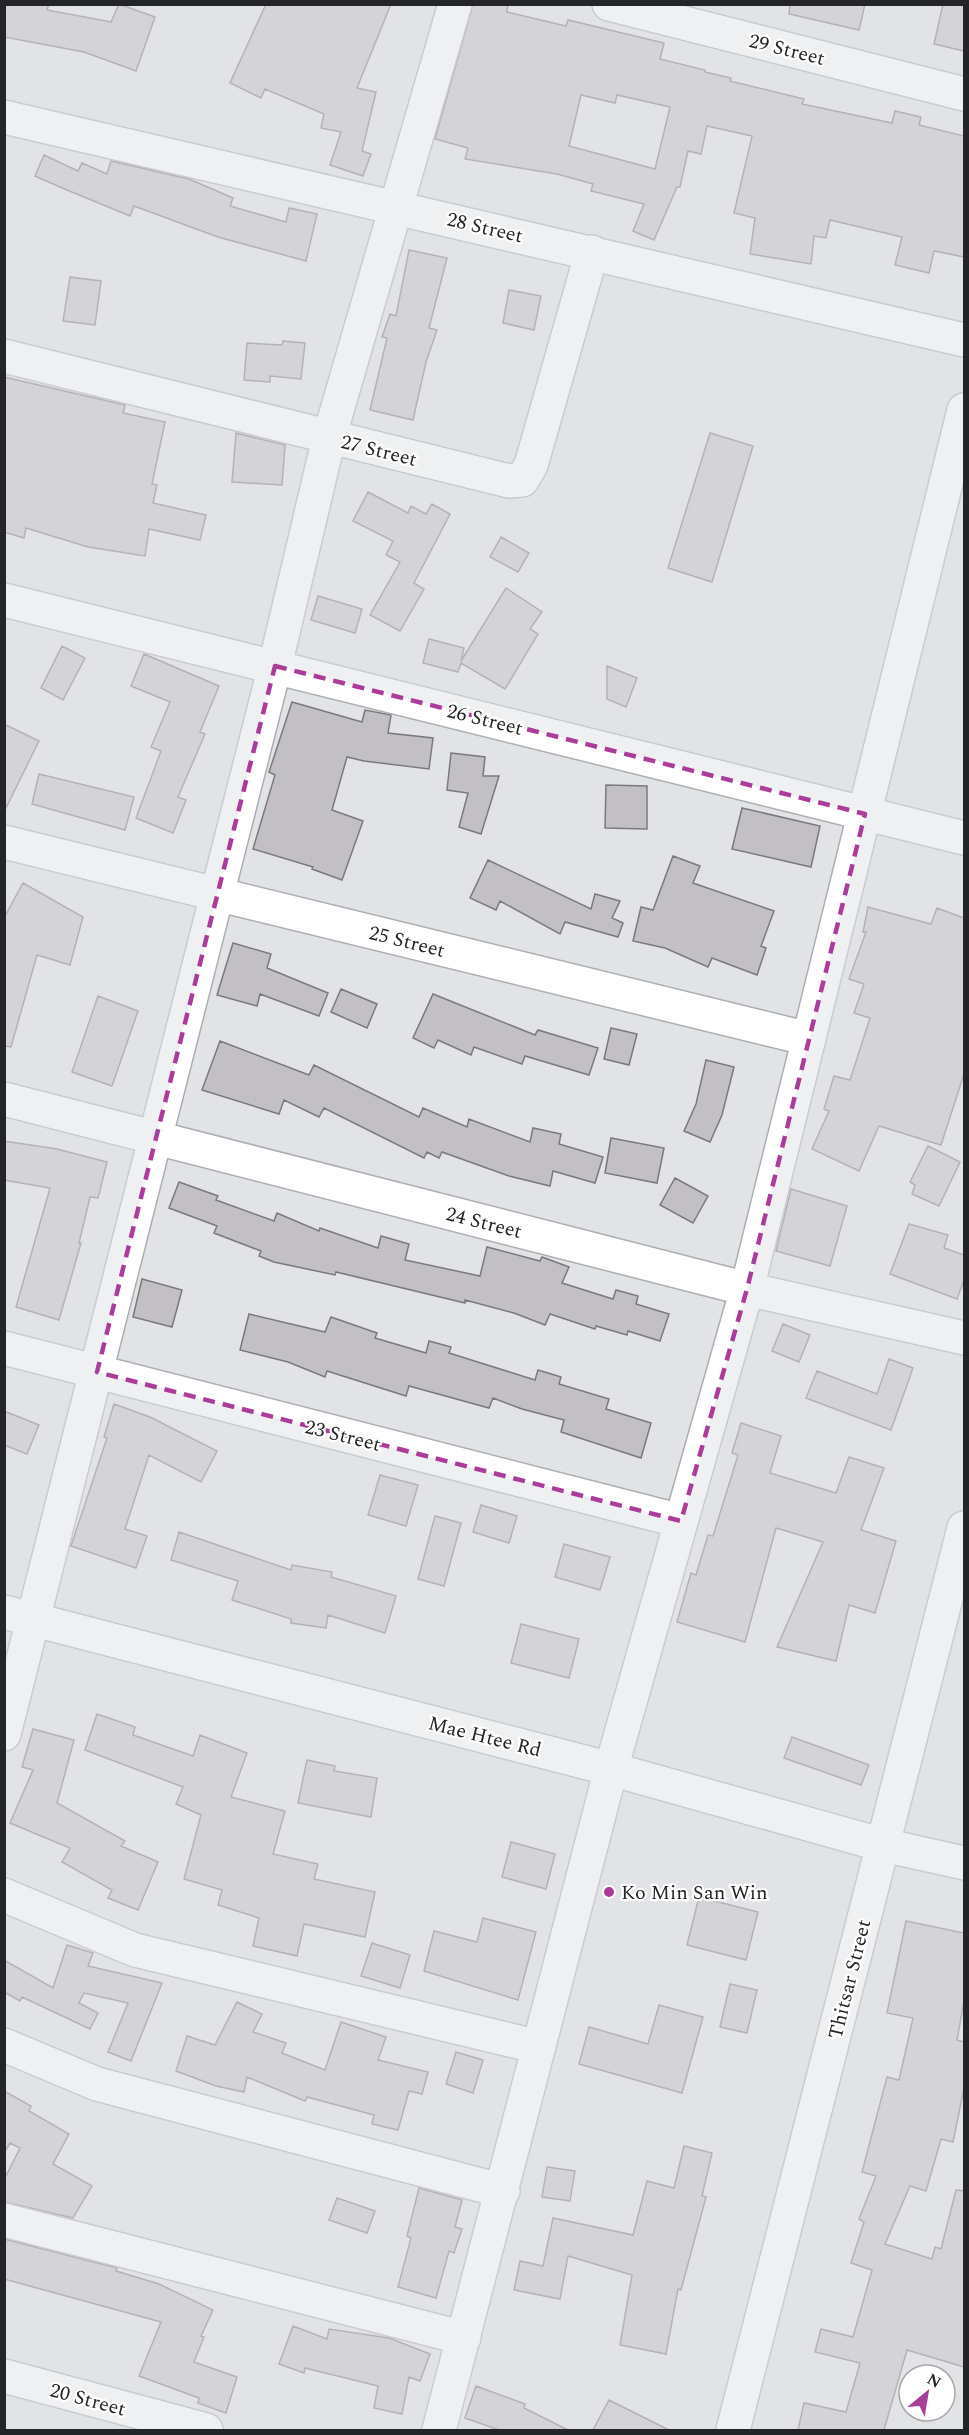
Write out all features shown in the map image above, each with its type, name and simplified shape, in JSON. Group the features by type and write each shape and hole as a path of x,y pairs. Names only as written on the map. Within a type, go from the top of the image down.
{"street":[{"path":"4,1734 20,1616 97,1372 275,666 329,438 455,4"},
{"name":"29 Street","path":"609,4 964,94"},
{"name":"28 Street","path":"4,117 397,206 964,340"},
{"name":"27 Street","path":"4,356 509,482 522,480 531,465 592,252"},
{"path":"439,2430 611,1769 747,1289 964,410"},
{"name":"26 Street","path":"4,600 964,838"},
{"name":"25 Street","path":"4,842 809,1039"},
{"name":"24 Street","path":"4,1100 747,1289 964,1338"},
{"name":"23 Street","path":"4,1348 681,1521"},
{"name":"Thitsar Street","path":"733,2430 964,1528"},
{"name":"Mae Htee Rd","path":"20,1616 611,1769 883,1845 964,1863"},
{"path":"4,1895 135,1950 539,2047"},
{"path":"4,2045 98,2084 503,2191"},
{"path":"4,2220 464,2338"},
{"name":"20 Street","path":"4,2376 118,2419 206,2430"}],"highlighted area":[{"path":"275,666 865,814 747,1289 681,1521 97,1372"}],"building":[{"path":"4,4 49,4 47,10 111,22 119,4 155,17 136,71 84,52 4,37"},
{"path":"266,4 391,4 357,88 376,92 362,151 371,154 363,176 330,165 341,132 321,128 324,114 265,89 261,98 230,83"},
{"path":"473,4 508,4 507,12 566,26 568,20 664,43 660,59 731,78 730,81 804,99 802,104 892,123 895,111 921,117 919,125 964,136 964,257 934,251 929,273 895,265 902,237 830,220 826,238 814,236 811,264 750,254 755,218 734,213 752,136 707,126 701,154 688,151 680,187 677,187 654,240 633,231 644,204 591,191 593,184 557,174 465,159 468,148 435,139","holes":["581,95 615,103 617,95 670,107 655,169 569,146"]},
{"path":"790,4 865,4 859,30 789,14"},
{"path":"943,4 964,4 964,51 934,44"},
{"path":"44,155 78,171 82,163 107,174 111,161 189,179 233,198 230,206 286,222 289,208 317,214 306,261 218,237 134,206 130,216 35,176"},
{"path":"409,250 447,258 429,328 437,330 426,362 413,420 370,410 387,338 382,337 390,314 396,316"},
{"path":"70,277 101,281 95,325 63,321"},
{"path":"509,290 541,296 534,330 503,323"},
{"path":"283,341 305,343 301,379 270,376 270,382 244,380 247,343 282,345"},
{"path":"4,377 125,405 123,413 165,422 152,484 157,485 153,503 206,515 200,540 149,529 145,556 88,547 26,528 24,538 4,532"},
{"path":"236,433 285,445 282,485 232,482"},
{"path":"710,433 753,446 712,582 668,568"},
{"path":"368,492 408,513 411,506 426,514 432,504 450,514 414,583 424,589 400,631 370,615 400,562 386,555 393,541 353,521"},
{"path":"501,537 529,553 518,572 490,557"},
{"path":"506,588 542,612 530,629 538,634 505,689 461,663 458,672 423,663 429,639 464,648 461,661"},
{"path":"318,596 362,609 355,633 311,620"},
{"path":"62,646 85,658 63,700 41,688"},
{"path":"144,654 219,686 200,732 205,734 178,797 186,800 173,833 136,818 161,751 151,747 170,702 131,686"},
{"path":"607,666 637,678 626,707 607,699"},
{"path":"292,702 362,722 365,710 391,715 388,733 433,738 429,769 347,757 332,810 363,821 342,880 312,869 313,867 253,849 275,775 269,772"},
{"path":"4,724 39,741 4,812"},
{"path":"451,753 485,757 483,776 499,776 481,834 459,827 468,793 447,790"},
{"path":"39,774 134,797 125,830 32,804"},
{"path":"606,785 647,786 647,829 605,828"},
{"path":"742,808 820,826 811,867 732,849"},
{"path":"673,856 700,866 693,883 774,911 761,946 766,948 757,975 712,958 708,967 665,948 633,941 641,907 653,910"},
{"path":"488,860 591,909 595,894 620,901 612,918 623,923 618,937 565,922 560,934 500,901 496,910 470,898"},
{"path":"23,883 83,917 70,965 37,955 11,1047 4,1046 4,918"},
{"path":"868,907 931,924 937,908 964,918 964,1074 941,1145 879,1126 859,1171 812,1149 829,1111 824,1109 834,1076 850,1080 870,1018 854,1013 864,984 849,979 866,932 863,932"},
{"path":"233,943 271,954 267,968 328,993 319,1016 260,994 257,1006 217,995"},
{"path":"341,989 377,1004 367,1028 331,1012"},
{"path":"433,994 535,1035 538,1030 598,1048 589,1075 525,1056 522,1064 474,1047 471,1055 438,1040 434,1048 413,1038"},
{"path":"98,996 138,1011 112,1086 72,1072"},
{"path":"611,1028 637,1034 629,1065 604,1059"},
{"path":"220,1041 309,1075 314,1065 419,1117 423,1108 467,1127 469,1119 530,1142 533,1128 561,1134 559,1144 603,1157 595,1183 553,1171 550,1186 509,1176 442,1152 439,1158 427,1152 424,1158 324,1108 319,1117 284,1100 279,1114 202,1090"},
{"path":"706,1060 734,1067 722,1115 710,1142 684,1131 696,1104"},
{"path":"611,1138 664,1148 657,1183 605,1173"},
{"path":"4,1141 57,1149 107,1162 98,1198 90,1197 79,1243 81,1243 59,1320 16,1307 50,1188 4,1180"},
{"path":"928,1146 960,1162 939,1206 912,1194 915,1185 910,1182"},
{"path":"675,1178 708,1196 693,1223 660,1205"},
{"path":"179,1182 218,1196 216,1200 274,1221 277,1213 319,1231 320,1228 378,1248 381,1236 409,1244 405,1260 480,1276 487,1247 540,1261 542,1257 569,1267 562,1283 613,1299 616,1290 638,1296 636,1304 669,1314 660,1341 628,1331 627,1335 596,1326 595,1329 550,1314 545,1325 514,1313 465,1300 465,1303 336,1272 335,1275 274,1262 259,1256 261,1251 214,1233 217,1226 169,1208"},
{"path":"791,1189 847,1206 830,1266 776,1251"},
{"path":"909,1224 948,1235 944,1248 964,1255 964,1280 957,1299 890,1274"},
{"path":"142,1279 182,1290 172,1327 133,1317"},
{"path":"249,1314 325,1332 331,1317 377,1333 375,1338 426,1353 429,1341 451,1347 449,1353 535,1380 538,1370 561,1377 559,1384 609,1399 606,1409 651,1423 641,1458 561,1432 564,1420 522,1409 493,1398 489,1408 409,1386 406,1396 327,1371 325,1377 288,1362 240,1350"},
{"path":"783,1324 810,1335 799,1362 772,1351"},
{"path":"889,1359 913,1368 891,1430 806,1398 817,1371 877,1394"},
{"path":"114,1404 150,1417 217,1451 201,1482 149,1455 125,1529 147,1536 136,1568 71,1546 107,1438 104,1437"},
{"path":"4,1411 39,1425 27,1454 4,1445"},
{"path":"741,1423 781,1436 770,1473 836,1493 849,1457 884,1468 861,1530 896,1541 875,1613 849,1605 836,1661 777,1647 823,1542 776,1528 745,1642 677,1622 691,1573 696,1575 708,1535 713,1536 738,1455 732,1453"},
{"path":"380,1475 418,1485 406,1526 368,1515"},
{"path":"481,1505 517,1516 509,1543 473,1532"},
{"path":"435,1516 461,1523 444,1586 418,1579"},
{"path":"179,1532 291,1570 292,1565 332,1572 331,1577 396,1596 385,1633 328,1615 326,1628 291,1623 291,1619 232,1600 238,1581 171,1560"},
{"path":"564,1544 610,1557 600,1590 555,1577"},
{"path":"521,1624 579,1639 569,1678 511,1663"},
{"path":"97,1714 135,1727 133,1735 193,1756 200,1735 247,1753 231,1797 285,1811 273,1854 318,1864 314,1879 375,1892 365,1937 304,1924 297,1956 253,1946 259,1918 218,1905 222,1890 184,1879 201,1815 176,1804 183,1787 85,1750"},
{"path":"33,1729 74,1740 57,1803 125,1841 121,1846 158,1862 138,1910 108,1898 112,1890 62,1862 70,1848 10,1823 33,1770 22,1767"},
{"path":"792,1737 869,1765 861,1785 784,1758"},
{"path":"307,1760 335,1766 334,1771 377,1778 371,1817 298,1803"},
{"path":"511,1842 555,1854 546,1889 502,1877"},
{"path":"699,1897 758,1912 746,1960 687,1945"},
{"path":"483,1918 536,1932 518,2000 424,1971 434,1931 477,1942"},
{"path":"906,1921 964,1933 964,2001 957,2040 964,2042 964,2088 953,2142 941,2139 926,2191 910,2186 885,2244 932,2259 935,2247 941,2249 956,2190 964,2191 964,2367 957,2363 907,2350 903,2363 897,2363 897,2385 884,2430 798,2430 804,2403 846,2412 860,2363 815,2352 821,2329 853,2337 872,2270 851,2263 864,2222 859,2219 876,2176 862,2172 887,2077 899,2080 913,2018 887,2013"},
{"path":"372,1943 410,1955 400,1988 361,1976"},
{"path":"67,1945 93,1953 88,1966 162,1983 131,2061 108,2052 128,2003 84,1993 79,2003 98,2013 90,2029 22,1997 20,2001 4,1992 4,1960 53,1988"},
{"path":"730,1984 757,1990 747,2033 720,2027"},
{"path":"237,2002 262,2014 253,2032 286,2043 282,2053 325,2070 341,2022 386,2037 378,2060 428,2072 422,2094 409,2091 398,2130 372,2124 374,2115 307,2097 305,2101 247,2077 244,2092 216,2086 176,2071 187,2036 215,2045"},
{"path":"659,2005 703,2017 682,2093 579,2064 589,2027 648,2044"},
{"path":"456,2052 483,2060 473,2093 446,2084"},
{"path":"4,2091 31,2106 29,2111 69,2134 53,2164 92,2186 73,2218 4,2202 4,2180 20,2148 10,2143 4,2153"},
{"path":"684,2146 712,2153 702,2196 706,2197 681,2290 678,2289 666,2354 620,2345 632,2275 568,2256 560,2299 514,2290 520,2261 543,2266 553,2218 633,2235 647,2181 674,2188"},
{"path":"547,2167 575,2171 570,2201 542,2197"},
{"path":"419,2188 462,2200 455,2227 462,2229 454,2253 449,2251 436,2298 398,2287 411,2238 407,2236"},
{"path":"337,2198 375,2211 367,2233 329,2220"},
{"path":"4,2239 117,2268 116,2271 159,2284 213,2310 201,2336 204,2337 194,2362 237,2377 226,2413 198,2403 199,2398 139,2376 161,2322 4,2279"},
{"path":"293,2326 327,2339 329,2329 389,2338 430,2354 420,2381 409,2377 402,2414 374,2408 378,2386 305,2368 304,2373 279,2364"},
{"path":"476,2386 525,2404 524,2408 568,2430 499,2430 465,2418"},
{"path":"609,2400 669,2430 593,2430"}],"place":[{"name":"Ko Min San Win","path":"609,1892"}]}
